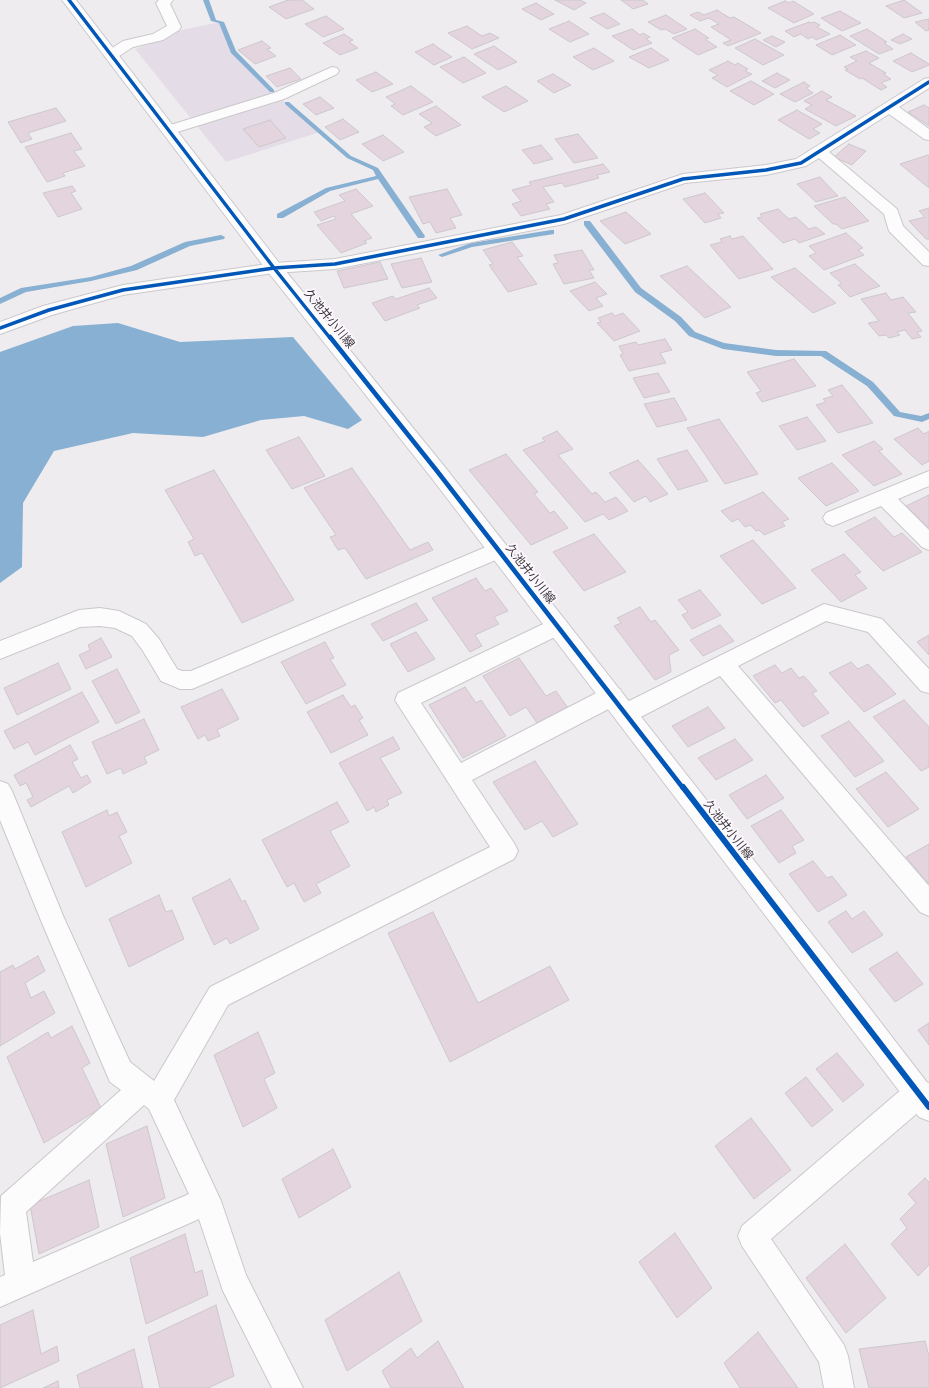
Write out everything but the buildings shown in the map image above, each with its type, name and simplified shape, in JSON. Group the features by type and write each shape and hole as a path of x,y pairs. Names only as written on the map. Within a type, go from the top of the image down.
{"street":[{"name":"久池井小川線","path":"69,0 112,54 274,268 558,626 924,1100"},
{"path":"112,54 128,44 158,37 174,27 163,3 166,0"},
{"path":"169,130 279,96 332,71"},
{"path":"0,328 49,310 123,290 274,268 335,264 564,219 682,179 766,170 801,163 821,152 888,107 929,82"},
{"path":"888,107 929,136"},
{"path":"821,152 891,212 895,228 929,261"},
{"path":"833,518 929,478"},
{"path":"884,497 929,542"},
{"path":"0,650 79,619 100,617 119,620 139,630 151,645 169,675 180,680 192,680 498,550"},
{"path":"625,714 824,612 875,625 929,684"},
{"path":"207,1201 10,1288 11,1206 151,1094 219,996 506,851 406,700 558,626"},
{"path":"723,664 929,904"},
{"path":"457,777 612,696"},
{"path":"0,791 54,923 120,1072 151,1094 207,1201 233,1281 280,1386"},
{"path":"839,1388 833,1356 752,1236 924,1100"}],"shaded area":[{"path":"221,22 233,52 272,91 320,132 226,162 135,49 164,39 171,32"}],"water":[{"path":"118,323 180,342 293,337 362,420 348,429 304,416 261,420 203,437 133,433 54,451 23,503 22,567 0,583 0,352 73,326"}],"waterway":[{"path":"206,0 214,21 221,22 233,52 272,91"},
{"path":"287,103 349,157 376,169 380,177"},
{"path":"280,216 328,189 380,177"},
{"path":"380,177 421,236"},
{"path":"587,223 638,290 678,319 692,334 723,346 776,353 823,353 870,384 897,414 922,419 929,416"},
{"path":"442,255 471,245 551,232"},
{"path":"0,301 24,290 91,279 134,268 188,244 221,237"}],"cycle path":[{"path":"69,0 274,268 437,471 929,1107"},
{"path":"0,328 49,310 123,290 274,268 335,264 564,219 683,179 766,170 801,163 929,82"}]}
